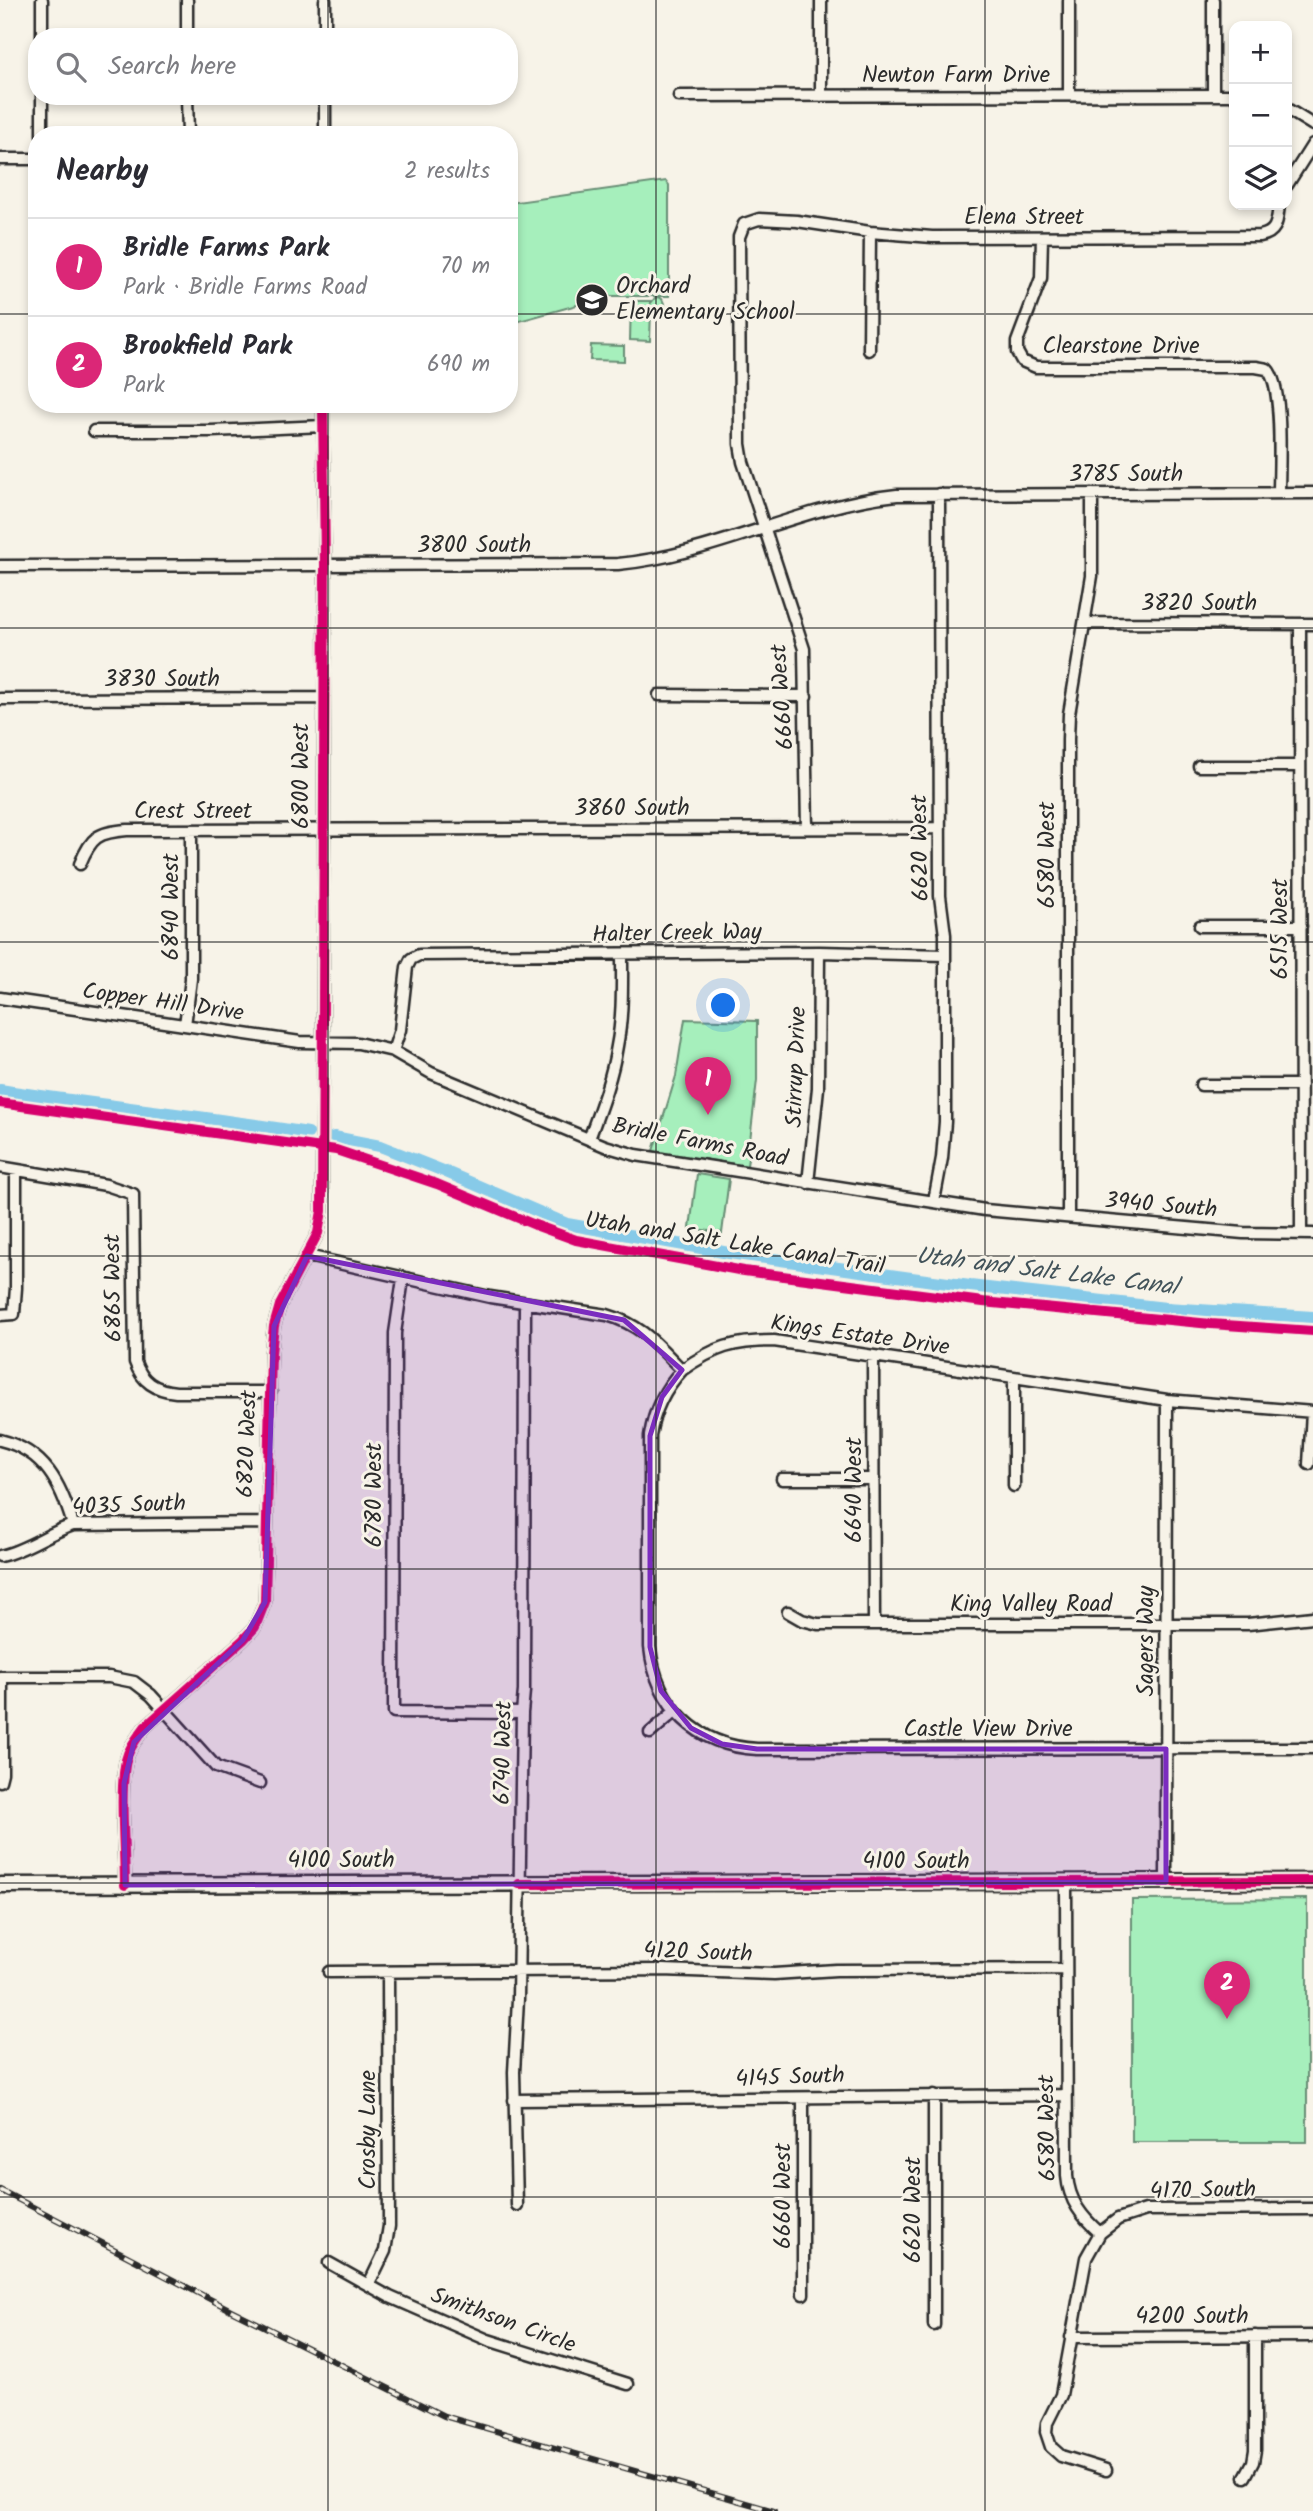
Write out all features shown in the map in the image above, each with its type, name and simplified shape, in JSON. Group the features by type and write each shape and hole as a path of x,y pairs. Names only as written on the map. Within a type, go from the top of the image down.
{"main road":[{"name":"4100 South","path":"0,1885 1313,1881"}],"street":[{"path":"42,0 42,28"},
{"path":"187,0 187,28"},
{"path":"325,0 325,28"},
{"path":"821,0 821,96"},
{"path":"1069,0 1069,95"},
{"path":"1213,0 1213,95"},
{"name":"Newton Farm Drive","path":"679,96 1229,95"},
{"path":"42,105 42,126"},
{"path":"187,105 187,126"},
{"path":"325,105 325,126"},
{"path":"1292,112 1313,125"},
{"path":"1292,177 1313,144"},
{"path":"0,159 28,159"},
{"name":"Elena Street","path":"747,222 759,219 797,221 870,232 932,237 1261,236 1275,229 1278,210"},
{"name":"6660 West","path":"747,222 741,228 739,237 739,435 743,462 804,649 807,828"},
{"path":"869,349 870,232"},
{"name":"Clearstone Drive","path":"1042,237 1041,278 1017,342 1018,358 1026,364 1036,366 1256,366 1267,369 1274,378 1278,400 1279,494"},
{"name":"6800 West","path":"321,1148 325,565 323,413"},
{"path":"94,431 211,431 323,426"},
{"name":"3785 South","path":"939,494 1313,493"},
{"name":"3800 South","path":"0,566 564,565 647,561 864,498 939,494"},
{"name":"6620 West","path":"934,1201 944,1134 945,955 940,902 939,494"},
{"name":"6580 West","path":"1068,1217 1068,739 1069,714 1092,576 1092,494"},
{"name":"3820 South","path":"1085,623 1313,624"},
{"name":"6515 West","path":"1300,624 1301,1234"},
{"path":"659,695 806,696"},
{"name":"3830 South","path":"0,699 323,698"},
{"path":"1199,766 1300,766"},
{"name":"3860 South","path":"323,829 940,828"},
{"name":"Crest Street","path":"80,864 90,843 104,834 127,831 323,829"},
{"name":"6840 West","path":"186,1025 191,983 191,831"},
{"path":"1300,840 1313,840"},
{"path":"1200,926 1301,926"},
{"name":"Halter Creek Way","path":"393,1051 399,1036 406,971 411,959 424,954 819,952 945,955"},
{"name":"Stirrup Drive","path":"808,1183 818,1096 819,952"},
{"path":"589,1139 607,1088 617,1045 622,1001 622,954"},
{"name":"Copper Hill Drive","path":"0,998 321,1043"},
{"name":"Bridle Farms Road","path":"321,1043 358,1043 393,1051 430,1073 589,1139 636,1155 1006,1213"},
{"path":"1201,1085 1301,1085"},
{"name":"6820 West","path":"165,1710 243,1640 254,1627 265,1595 274,1325 289,1286 318,1233 321,1211 321,1148"},
{"path":"0,1167 16,1170 14,1314 0,1315"},
{"name":"6865 West","path":"16,1170 106,1185 133,1194 135,1362 144,1379 152,1386 162,1391 271,1392"},
{"name":"3940 South","path":"1006,1213 1254,1234 1313,1234"},
{"path":"307,1256 403,1279 624,1320 650,1337 682,1370"},
{"name":"6780 West","path":"403,1279 395,1333 394,1712 522,1713"},
{"name":"6740 West","path":"517,2205 514,2100 524,1691 525,1303"},
{"name":"Kings Estate Drive","path":"682,1370 702,1355 721,1346 747,1341 774,1341 1167,1400 1313,1412"},
{"name":"6640 West","path":"873,1356 874,1624"},
{"name":"Castle View Drive","path":"682,1370 667,1387 657,1407 652,1426 650,1647 656,1680 674,1712 701,1734 722,1744 745,1749 1313,1748"},
{"path":"1014,1377 1014,1486"},
{"name":"Sagers Way","path":"1166,1882 1167,1400"},
{"path":"1309,1464 1313,1412"},
{"path":"0,1440 26,1451 41,1462 57,1480 73,1525"},
{"path":"782,1479 874,1479"},
{"name":"4035 South","path":"0,1556 26,1548 60,1529 73,1525 267,1523"},
{"name":"King Valley Road","path":"788,1612 807,1622 818,1624 1261,1623 1313,1617"},
{"path":"0,1781 1,1677 123,1678 140,1685 216,1767 260,1783"},
{"path":"125,1885 124,1783 127,1759 134,1742 145,1727 165,1710"},
{"path":"650,1733 674,1712"},
{"name":"6580 West","path":"1066,1882 1066,2168 1069,2193 1082,2216 1100,2233"},
{"name":"4120 South","path":"329,1972 663,1970 713,1974 774,1974 836,1970 1066,1969"},
{"name":"Crosby Lane","path":"369,2284 385,2251 389,2227 388,1972"},
{"name":"6620 West","path":"934,2095 934,2325"},
{"name":"4145 South","path":"514,2100 1066,2095"},
{"name":"6660 West","path":"803,2098 803,2294"},
{"name":"4170 South","path":"1100,2233 1127,2215 1146,2210 1313,2209"},
{"path":"1100,2233 1086,2258 1061,2395 1047,2423 1046,2436 1051,2447 1061,2456 1106,2470"},
{"name":"Smithson Circle","path":"330,2263 390,2297 488,2340 628,2384"},
{"path":"1245,2477 1253,2462 1255,2450 1255,2336"},
{"name":"4200 South","path":"1072,2337 1313,2336"}],"highlighted area":[{"path":"307,1256 624,1320 682,1370 662,1397 650,1436 650,1647 661,1691 691,1728 722,1744 757,1749 1166,1749 1166,1882 125,1885 124,1783 134,1742 243,1640 265,1602 274,1326"}],"green space":[{"path":"666,181 669,185 669,296 609,296 518,321 518,202"},
{"path":"659,297 667,310 662,316 651,310 650,341 630,340 631,301 651,303"},
{"path":"591,345 624,346 624,361 590,360"},
{"path":"685,1019 757,1021 757,1080 747,1166 653,1151 676,1076"},
{"path":"697,1174 729,1179 722,1233 690,1228"},
{"path":"1307,1899 1307,2142 1132,2142 1132,1900"}],"waterway":[{"name":"Utah and Salt Lake Canal","path":"0,1090 308,1133"},
{"name":"Utah and Salt Lake Canal","path":"334,1137 380,1146 567,1224 729,1253 970,1286 1166,1308 1313,1317"}],"railway":[{"path":"0,2190 231,2310 444,2416 774,2511"}],"cycle path":[{"path":"125,1885 123,1789 129,1751 145,1727 255,1627 265,1602 271,1353 274,1326 280,1305 318,1233 322,1211 323,413"},
{"name":"Utah and Salt Lake Canal Trail","path":"0,1103 336,1150 437,1184 576,1240 744,1271 983,1302 1313,1331"},
{"path":"519,1884 1313,1881"}],"place":[{"name":"Orchard Elementary School","path":"592,300"},
{"name":"Bridle Farms Park","path":"708,1115"},
{"name":"Brookfield Park","path":"1227,2019"}]}
